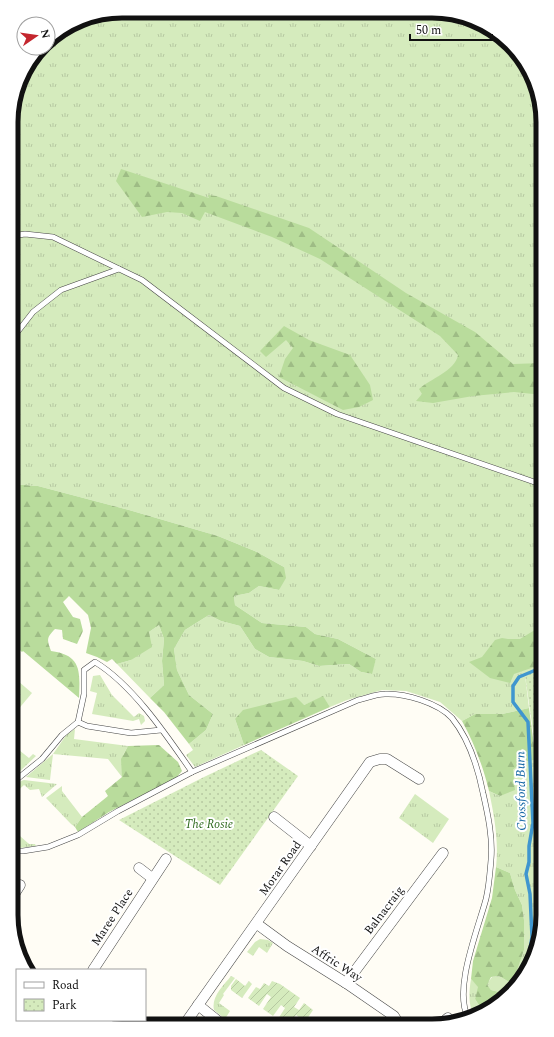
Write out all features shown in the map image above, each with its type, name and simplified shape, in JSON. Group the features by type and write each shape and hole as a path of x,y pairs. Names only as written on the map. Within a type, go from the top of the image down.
{"street":[{"name":"Morar Road","path":"188,1019 257,924 370,762 380,759 387,759 412,778"},
{"path":"274,817 311,846"},
{"name":"Balnacraig","path":"346,983 443,853"},
{"name":"Maree Place","path":"94,969 152,878 166,859"},
{"path":"139,868 152,878"},
{"name":"Affric Way","path":"257,924 287,946 346,983 394,1016 396,1019"},
{"path":"198,1005 216,1019"}],"lane":[{"path":"18,235 25,234 53,237 142,280 284,388 337,414 536,483"},
{"path":"18,331 33,312 61,290 119,269"},
{"path":"18,778 42,759 62,735 78,722 84,694 84,670 95,662 107,670 133,694 192,772"},
{"path":"18,851 48,847 78,835 118,811 192,772 358,700 384,694 408,696 431,704 451,718 466,740 480,778 489,818 491,858 486,897 468,960 463,992 466,1014"},
{"path":"78,722 87,726 131,733 161,730"}],"green space":[{"path":"115,18 439,18 466,23 490,35 510,53 519,64 531,88 536,122 536,671 525,675 529,708 502,714 475,714 462,721 440,702 406,691 382,690 347,700 330,707 323,697 304,705 235,719 244,745 195,767 186,755 193,750 189,744 206,730 213,714 189,695 177,670 174,649 185,630 209,615 221,621 240,626 255,649 269,657 303,661 319,666 349,664 361,672 371,674 376,659 338,639 315,634 306,627 262,623 235,605 234,596 249,593 259,586 279,590 284,567 257,552 218,536 129,510 38,486 18,485 18,122 23,88 35,64 42,56 56,56 56,42 70,32 82,26 101,20"},
{"path":"121,169 209,198 208,195 216,196 309,228 406,293 475,332 513,364 536,363 536,394 514,392 473,396 433,403 416,401 422,394 419,389 442,374 456,361 458,355 440,336 320,259 272,237 205,212 200,221 182,213 167,212 142,217 116,181"},
{"path":"284,326 309,340 350,355 370,385 373,400 359,407 343,410 279,377 285,359 293,348 286,340 266,357 260,351"},
{"path":"18,485 38,486 129,510 218,536 257,552 284,567 286,578 279,590 259,586 249,593 234,596 235,605 262,623 306,627 315,634 338,639 376,659 372,674 361,672 349,664 319,666 303,661 269,657 255,649 240,626 221,621 209,615 185,630 174,649 177,670 189,695 213,714 206,730 189,744 164,712 150,698 164,685 162,661 164,639 159,625 149,632 152,647 131,660 117,664 112,659 107,662 86,653 91,628 88,615 69,596 63,602 73,617 80,619 83,631 77,644 63,639 62,630 55,629 50,635 48,642 51,651 69,656 77,666 79,673 79,698 23,651 22,652 18,648"},
{"path":"159,625 164,639 162,661 164,685 150,698 117,664 131,660 149,632"},
{"path":"536,629 536,666 514,674 510,683 490,678 469,662 482,657 495,640 502,638 520,639"},
{"path":"536,671 536,753 525,675"},
{"path":"100,675 112,695 134,717 139,713 144,716 145,721 141,725 139,719 133,721 92,714 97,693 90,691 93,676"},
{"path":"18,681 32,693 18,710"},
{"path":"323,696 330,707 244,745 235,719 243,710 296,697 304,705"},
{"path":"529,708 536,760 522,762 513,770 515,790 500,796 489,791 478,755 462,721 475,714 502,714"},
{"path":"75,729 74,739 128,746 123,755 122,777 108,759 53,754 67,734"},
{"path":"159,745 178,762 182,771 176,778 109,812 78,832 75,827 82,817 108,796 105,791 122,777 121,759 128,746"},
{"path":"18,749 29,758 33,754 36,756 18,773"},
{"name":"The Rosie","path":"261,750 298,776 220,885 119,820 204,777"},
{"path":"53,754 50,780 26,777"},
{"path":"536,760 536,874 533,939 531,949 522,967 511,983 524,950 524,920 522,905 515,890 510,873 496,867 496,838 489,791 500,796 513,770 522,762"},
{"path":"24,780 57,784 42,797 39,789 30,790 24,785 18,791 18,783"},
{"path":"62,786 62,791 82,817 75,827 46,798"},
{"path":"415,794 449,819 433,843 399,818"},
{"path":"18,834 29,844 35,844 36,846 18,848"},
{"path":"496,867 510,873 515,890 522,905 524,920 524,950 511,982 499,976 491,977 487,985 491,990 499,992 499,994 490,1002 480,1007 475,999 478,987 471,979 473,961 492,898"},
{"path":"536,874 536,922 533,939"},
{"path":"260,939 268,940 273,943 267,953 259,947 253,956 247,952 255,942"},
{"path":"231,976 235,978 223,994 224,995 219,1003 230,1011 225,1019 214,1010 214,1001 218,992"},
{"path":"499,976 511,983 499,994 499,992 491,990 486,985 492,977"},
{"path":"236,979 245,986 249,981 252,984 242,998 231,990 231,986"},
{"path":"471,979 479,987 475,999 480,1007 472,1011 470,998"},
{"path":"272,981 280,984 300,998 294,1007 299,1010 304,1003 313,1010 307,1019 301,1019 296,1015 293,1019 278,1019 285,1008 281,1005 273,1016 263,1009 271,997 267,994 259,1006 248,998 256,987 260,989 264,983 269,986"}],"waterway":[{"name":"Crossford Burn","path":"530,952 532,937 530,894 526,874 529,862 529,846 533,823 528,722 513,702 513,686 519,677 536,670"}]}
